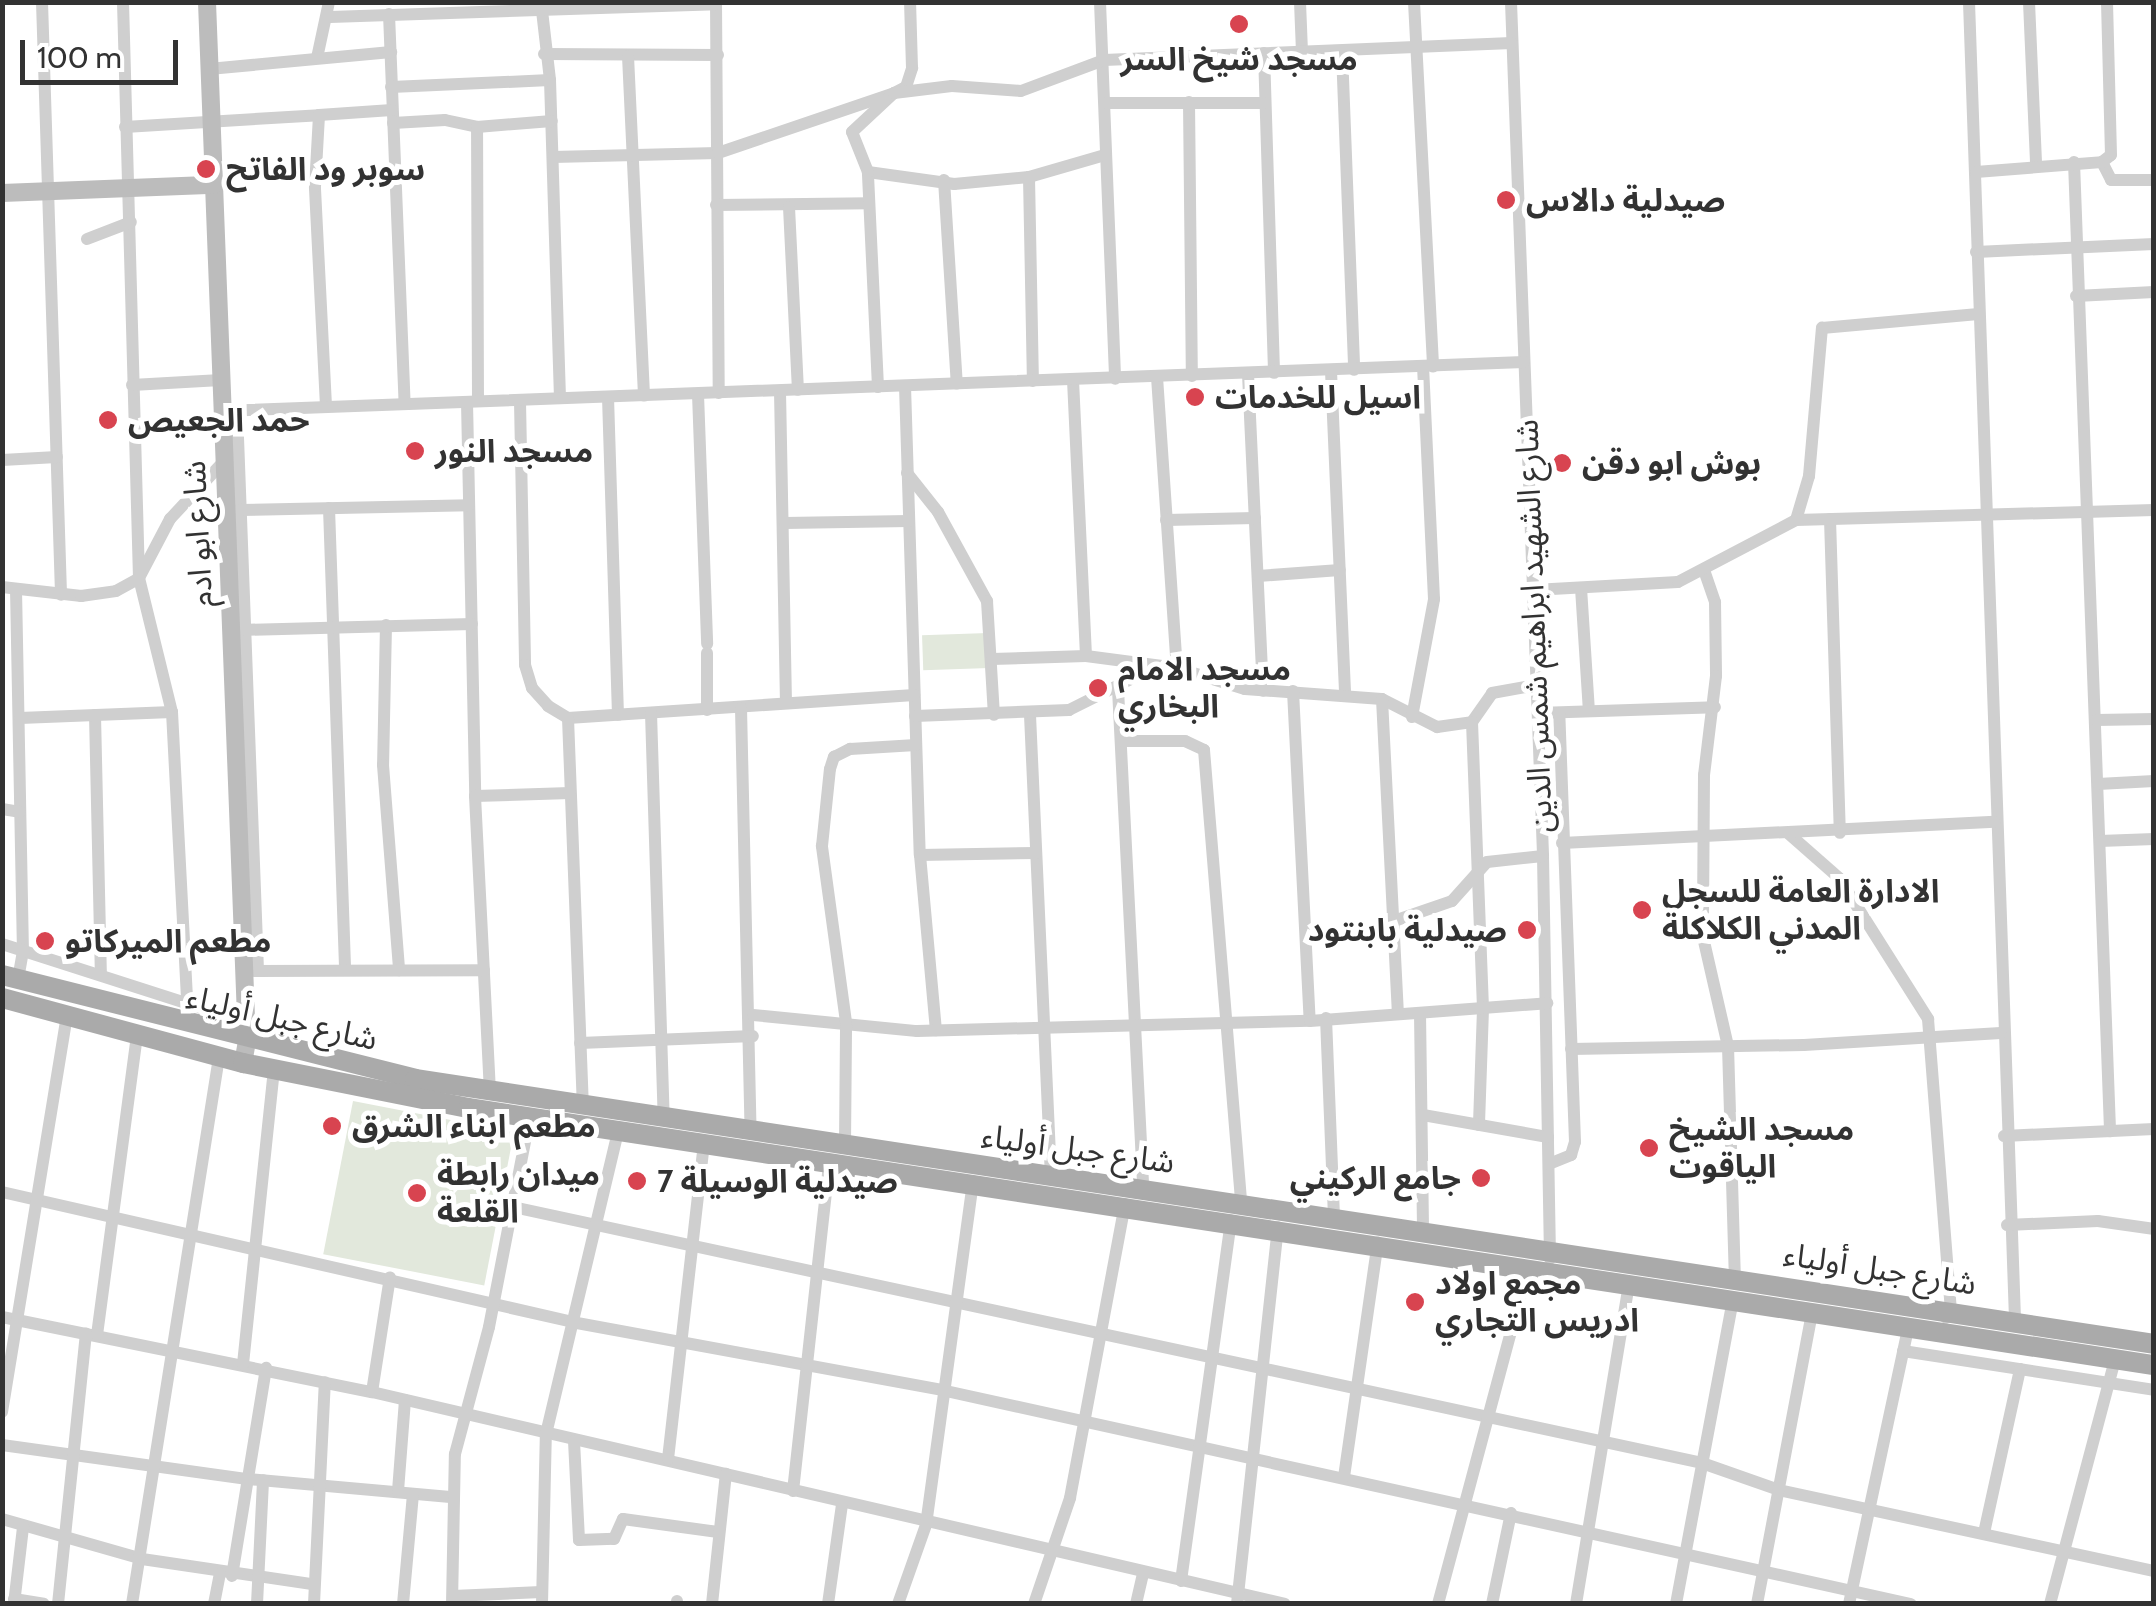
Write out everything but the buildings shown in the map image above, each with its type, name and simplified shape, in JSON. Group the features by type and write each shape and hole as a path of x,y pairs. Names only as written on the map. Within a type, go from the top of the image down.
{"main road":[{"name":"شارع جبل أولياء","path":"10,978 490,1089 751,1132 1143,1188 1278,1227 1628,1283 1951,1309 2154,1344"},
{"name":"شارع جبل أولياء","path":"2,998 243,1063 530,1118 1125,1204 1334,1217 1550,1249 1734,1289 1812,1313 2154,1366"}],"street":[{"path":"42,2 61,595"},
{"path":"123,2 139,578 172,712 186,1002"},
{"name":"شارع ابو ادم","path":"207,2 221,380 230,411 224,461 250,971 243,1063"},
{"path":"553,157 718,153 894,93 906,87 912,68 910,2"},
{"path":"1100,2 1116,379"},
{"path":"1300,2 1302,52"},
{"path":"1412,716 1434,599 1421,48 1414,2"},
{"name":"شارع الشهيد ابراهيم شمس الدين","path":"1511,2 1543,856 1550,1271"},
{"path":"1969,2 2007,1226 2015,1321"},
{"path":"2029,2 2036,164"},
{"path":"1976,172 2036,164 2102,162 2113,149 2107,2"},
{"path":"317,58 330,10 389,14 716,3 719,393"},
{"path":"541,6 552,121 560,398"},
{"path":"389,14 405,404"},
{"path":"878,387 868,172 852,132 894,93 952,86 1021,91 1104,60 1512,43"},
{"path":"544,54 584,49 628,56 718,55"},
{"path":"210,69 392,52"},
{"path":"1342,52 1354,370"},
{"path":"1264,53 1274,373"},
{"path":"628,56 644,396"},
{"path":"391,88 550,80"},
{"path":"1189,102 1192,376"},
{"path":"1105,103 1265,103"},
{"path":"126,127 319,115 445,120 477,127 552,121"},
{"path":"319,115 315,188 326,406"},
{"path":"477,127 470,505 475,796 490,1089"},
{"path":"868,172 944,180 1029,177 1105,155"},
{"path":"2074,162 2074,248 2088,512 2110,1131"},
{"path":"2102,162 2110,180 2154,180"},
{"path":"1029,177 1033,381"},
{"path":"944,180 956,384"},
{"path":"2,193 214,186"},
{"path":"716,204 789,207 869,203"},
{"path":"789,207 798,390"},
{"path":"88,239 132,222"},
{"path":"1976,252 2154,244"},
{"path":"2076,296 2154,292"},
{"path":"1796,520 1808,476 1822,328 1978,314"},
{"path":"484,970 250,971 239,510 230,411 1524,362"},
{"path":"1331,371 1345,694"},
{"path":"1248,374 1264,690"},
{"path":"1157,377 1176,668"},
{"path":"132,386 221,380"},
{"path":"1073,380 1086,656"},
{"path":"905,386 920,855 936,1030"},
{"path":"780,391 786,703"},
{"path":"698,394 706,710"},
{"path":"608,397 618,715"},
{"path":"520,401 525,665 540,698 568,718 914,695"},
{"path":"2,460 57,457"},
{"path":"10,978 24,951 20,718 10,588 61,595 116,591 139,578 170,520 224,461"},
{"path":"907,473 980,583 992,659 994,715"},
{"path":"239,510 470,505"},
{"path":"328,508 345,970"},
{"path":"1534,590 1678,582 1796,520 2154,510"},
{"path":"1166,520 1255,518"},
{"path":"1830,519 1840,833"},
{"path":"785,522 908,521"},
{"path":"1258,576 1340,570"},
{"path":"1676,1604 1734,1289 1728,1046 1704,956 1706,752 1714,707 1715,602 1704,570"},
{"path":"1581,588 1589,711"},
{"path":"240,630 472,624"},
{"path":"386,625 382,765 400,970"},
{"path":"992,659 1086,656 1176,668 1264,690 1382,699 1438,727 1472,722"},
{"path":"915,716 1069,710 1118,689 1156,666"},
{"path":"1479,1126 1483,1009 1472,722 1492,693 1537,685"},
{"path":"1118,689 1143,1188"},
{"path":"1292,690 1310,1021"},
{"path":"1382,699 1398,1014"},
{"path":"1538,713 1714,707"},
{"path":"741,708 753,1036 751,1132"},
{"path":"20,718 172,712"},
{"path":"1549,1164 1574,1151 1558,712"},
{"path":"652,713 664,1118"},
{"path":"1030,714 1051,1176"},
{"path":"96,715 101,974"},
{"path":"568,718 584,1105"},
{"path":"2096,720 2154,719"},
{"path":"1120,742 1186,741 1204,750 1226,1023 1236,1212 1211,1357 1181,1581"},
{"path":"845,1145 846,1022 822,846 830,769 850,749 916,745"},
{"path":"2098,784 2154,782"},
{"path":"475,796 570,793"},
{"path":"2,809 20,812"},
{"path":"1562,843 1840,833 1994,822"},
{"path":"1790,834 1847,890 1933,1038 1951,1309 1938,1333"},
{"path":"2100,841 2154,838"},
{"path":"920,855 1036,853"},
{"path":"1394,920 1452,901 1480,868 1493,860 1543,856"},
{"path":"1544,893 1565,893"},
{"path":"2,944 186,1002 246,1031"},
{"path":"752,1015 936,1030 1137,1027 1310,1021 1547,1003"},
{"path":"1420,1013 1423,1230"},
{"path":"2,1412 67,1017"},
{"path":"1326,1018 1334,1217"},
{"path":"1571,1049 2001,1033"},
{"path":"580,1043 753,1036"},
{"path":"58,1604 60,1539 114,1215 137,1037"},
{"path":"132,1604 158,1467 219,1057"},
{"path":"244,1364 253,1246 274,1070"},
{"path":"1423,1115 1548,1137"},
{"path":"530,1118 494,1301 464,1414 450,1498 452,1600 542,1598 546,1434 577,1322 618,1131"},
{"path":"2004,1136 2154,1129"},
{"path":"668,1459 704,1144"},
{"path":"793,1491 829,1163"},
{"path":"898,1604 926,1525 972,1181"},
{"path":"2,1192 680,1344 946,1390 1687,1549 1850,1597 1911,1604"},
{"path":"1034,1604 1085,1421 1125,1204"},
{"path":"513,1208 691,1250 816,1269 958,1298 1489,1419 1702,1463 1779,1490 1868,1506 2154,1571"},
{"path":"2007,1226 2098,1221 2154,1228"},
{"path":"1237,1598 1278,1227"},
{"path":"1344,1477 1378,1242"},
{"path":"1438,1604 1528,1268"},
{"path":"372,1392 390,1276"},
{"path":"1576,1604 1628,1283"},
{"path":"1757,1604 1812,1313"},
{"path":"2,1317 266,1368 574,1441 668,1459 842,1505 1181,1581 1237,1598 1285,1604"},
{"path":"1850,1597 1908,1329"},
{"path":"1977,1362 1980,1340"},
{"path":"1902,1350 2154,1390"},
{"path":"2050,1604 2115,1360"},
{"path":"214,1604 226,1575 248,1479 266,1368"},
{"path":"1984,1533 2020,1369"},
{"path":"314,1604 325,1382"},
{"path":"398,1491 406,1400"},
{"path":"574,1441 579,1540 614,1539 623,1519 718,1532"},
{"path":"2,1445 248,1479 450,1498"},
{"path":"712,1604 726,1474"},
{"path":"257,1604 263,1480"},
{"path":"403,1604 414,1494"},
{"path":"828,1604 842,1505"},
{"path":"1492,1604 1510,1513"},
{"path":"2,1519 60,1539 142,1559 226,1575 312,1584"},
{"path":"23,1526 14,1601 44,1604"},
{"path":"1136,1604 1143,1573"}],"shaded area":[{"path":"988,633 989,668 923,670 922,635"},
{"name":"ميدان رابطة القلعة","path":"353,1101 514,1132 484,1285 323,1254"}],"place":[{"name":"مسجد شيخ السر","path":"1239,24"},
{"name":"سوبر ود الفاتح","path":"206,169"},
{"name":"صيدلية دالاس","path":"1506,200"},
{"name":"اسيل للخدمات","path":"1195,397"},
{"name":"حمد الجعيص","path":"108,420"},
{"name":"مسجد النور","path":"415,451"},
{"name":"بوش ابو دقن","path":"1562,463"},
{"name":"مسجد الامام البخاري","path":"1098,688"},
{"name":"الادارة العامة للسجل المدني الكلاكلة","path":"1642,910"},
{"name":"صيدلية بابنتود","path":"1527,930"},
{"name":"مطعم الميركاتو","path":"45,941"},
{"name":"مطعم ابناء الشرق","path":"332,1126"},
{"name":"مسجد الشيخ الياقوت","path":"1649,1148"},
{"name":"جامع الركيني","path":"1481,1178"},
{"name":"صيدلية الوسيلة 7","path":"637,1181"},
{"name":"ميدان رابطة القلعة","path":"417,1193"},
{"name":"مجمع اولاد ادريس التجاري","path":"1415,1302"}]}
